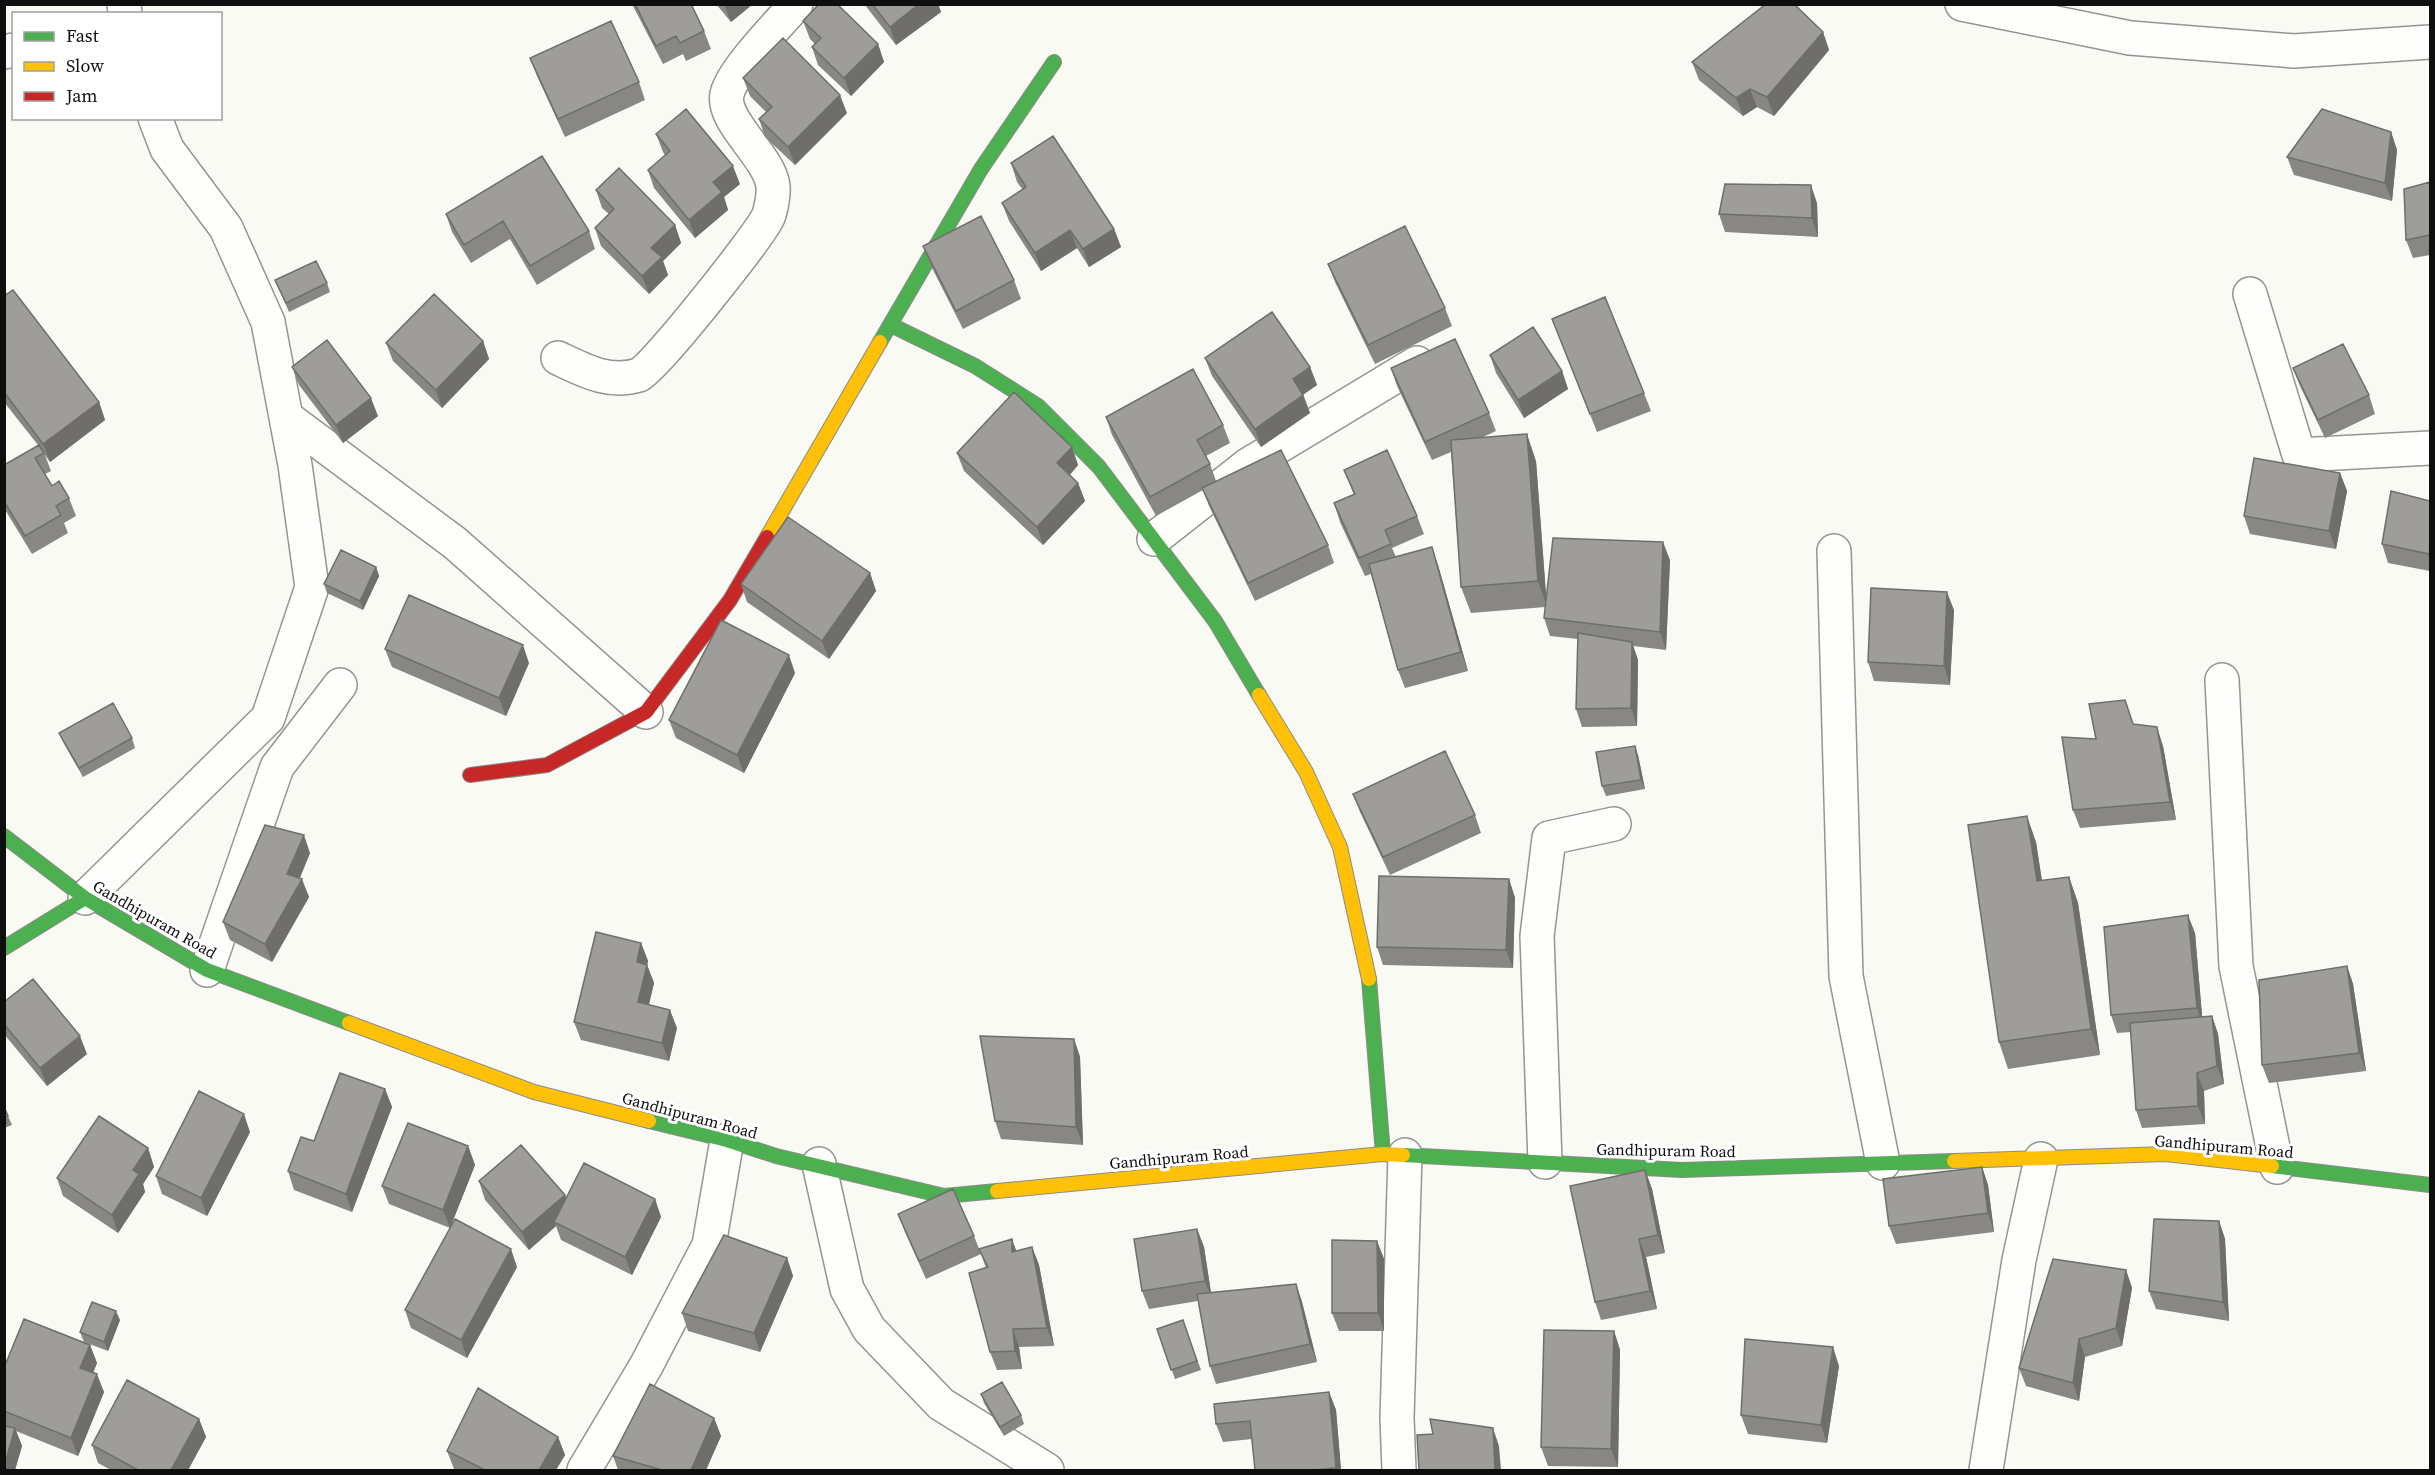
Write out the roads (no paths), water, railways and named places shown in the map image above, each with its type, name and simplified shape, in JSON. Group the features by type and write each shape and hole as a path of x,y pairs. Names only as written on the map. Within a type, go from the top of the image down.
{"street":[{"path":"558,358 590,373 616,380 642,374 674,340 768,217 773,186 762,160 732,118 726,96 733,80 796,4"},
{"path":"1962,4 2018,10 2130,38 2294,51 2430,42"},
{"path":"470,775 547,765 646,712 730,600 981,170 1054,62"},
{"path":"4,948 85,898 268,718 312,587 286,417 268,322 226,228 166,149 156,120"},
{"path":"2250,294 2299,454 2430,448"},
{"path":"891,325 975,366 1038,406 1099,467 1222,631 1306,772 1340,847 1371,986 1394,1154 1399,1470"},
{"path":"1154,540 1248,465 1417,363"},
{"path":"286,417 455,543 646,712"},
{"path":"1834,551 1846,976 1882,1163"},
{"path":"2222,680 2236,966 2277,1167"},
{"path":"207,970 277,767 340,685"},
{"path":"1545,1162 1537,936 1549,838 1614,824"},
{"name":"Gandhipuram Road","path":"4,836 85,898 207,970 534,1092 727,1140 776,1156 819,1164 944,1196 1394,1154 1682,1170 2166,1154 2430,1185"},
{"path":"584,1470 646,1366 710,1245 727,1140"},
{"path":"1986,1470 2019,1260 2042,1159"},
{"path":"819,1164 847,1289 869,1329 941,1404 1047,1470"}]}
